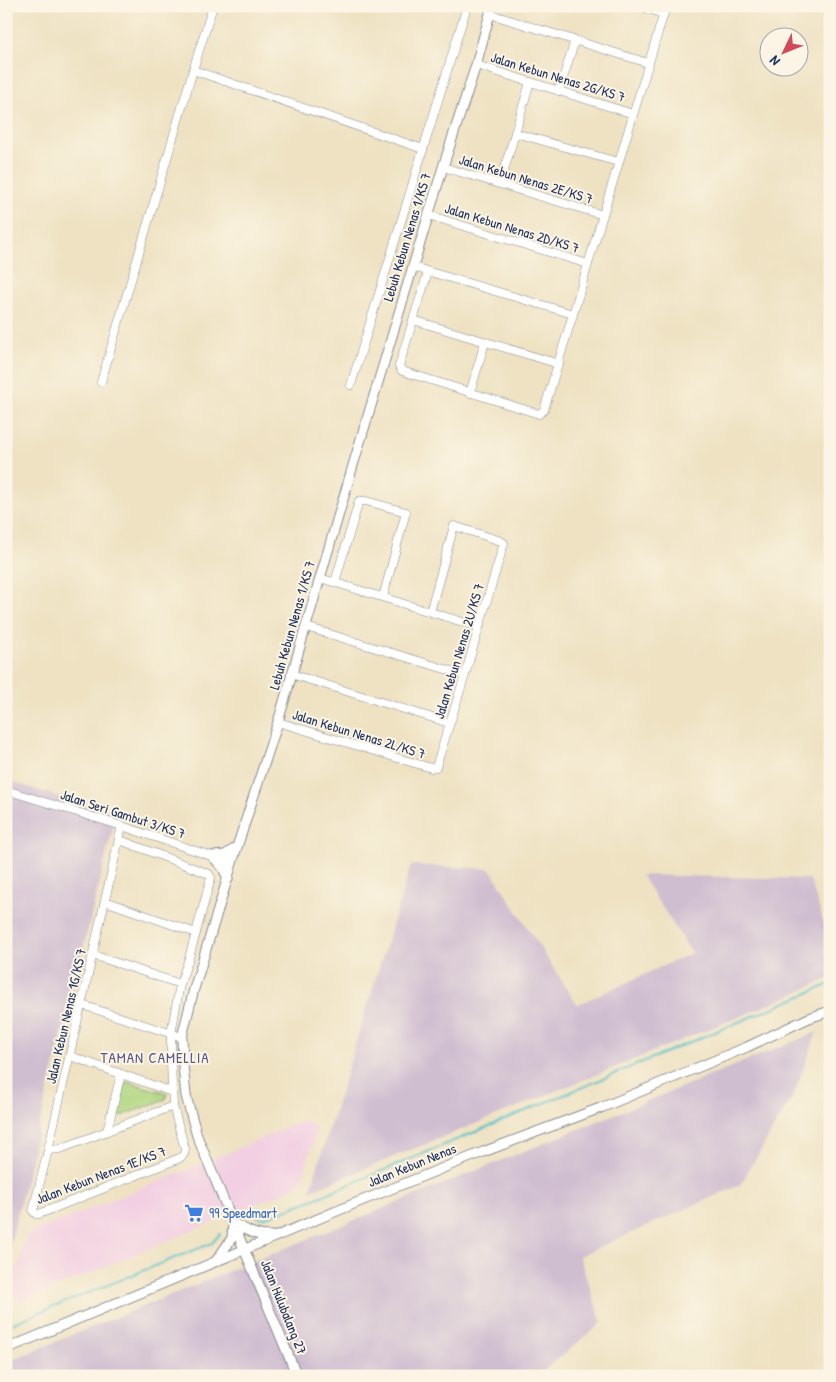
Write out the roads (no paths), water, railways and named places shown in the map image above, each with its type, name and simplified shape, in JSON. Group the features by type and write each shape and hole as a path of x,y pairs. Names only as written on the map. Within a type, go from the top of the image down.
{"street":[{"path":"101,382 213,6"},
{"path":"350,385 467,6"},
{"path":"428,272 400,366 402,372 539,414 544,410 665,10 638,6"},
{"path":"491,10 575,40 648,63"},
{"name":"Lebuh Kebun Nenas 1/KS 7","path":"245,1250 206,1160 190,1112 184,1084 182,1037 232,863 278,722 412,267 476,65 491,10"},
{"path":"559,91 575,40"},
{"name":"Jalan Kebun Nenas 2G/KS 7","path":"476,65 634,114"},
{"path":"193,70 423,149"},
{"path":"500,184 530,82"},
{"path":"515,133 618,162"},
{"name":"Jalan Kebun Nenas 2E/KS 7","path":"443,167 603,215"},
{"name":"Jalan Kebun Nenas 2D/KS 7","path":"428,215 588,264"},
{"path":"412,267 573,314"},
{"path":"413,320 559,364"},
{"path":"470,393 485,342"},
{"path":"335,582 361,500 406,512 383,597"},
{"name":"Jalan Kebun Nenas 2U/KS 7","path":"430,612 454,526 501,541 504,545 450,723 436,767 434,768"},
{"path":"320,578 479,627"},
{"path":"306,627 465,675"},
{"path":"291,674 450,723"},
{"name":"Jalan Kebun Nenas 2L/KS 7","path":"278,722 434,768"},
{"name":"Jalan Seri Gambut 3/KS 7","path":"6,790 232,863"},
{"name":"Jalan Kebun Nenas 1G/KS 7","path":"32,1211 82,1005 122,826"},
{"path":"48,1150 60,1149 173,1106 171,1034 180,984 211,878 209,874 120,840"},
{"path":"212,856 225,855 237,847"},
{"path":"212,856 223,868 228,879"},
{"path":"106,902 196,933"},
{"path":"93,955 180,984"},
{"path":"82,1005 182,1037"},
{"name":"Jalan Kebun Nenas","path":"6,1349 356,1203 475,1155 624,1099 747,1047 809,1018 830,1011"},
{"path":"70,1056 172,1092"},
{"path":"107,1131 121,1074"},
{"name":"Jalan Kebun Nenas 1E/KS 7","path":"32,1211 40,1214 180,1158 184,1154 185,1149 173,1106"},
{"path":"216,1262 232,1238 235,1226 266,1237 276,1236"},
{"name":"Jalan Hulubalang 27","path":"245,1250 297,1376"}],"waterway":[{"path":"257,1217 264,1218 312,1200 830,984"},
{"path":"6,1326 212,1243 220,1234"}],"place":[{"name":"99 Speedmart","path":"194,1213"}],"district":[{"name":"TAMAN CAMELLIA","path":"155,1058"}]}
